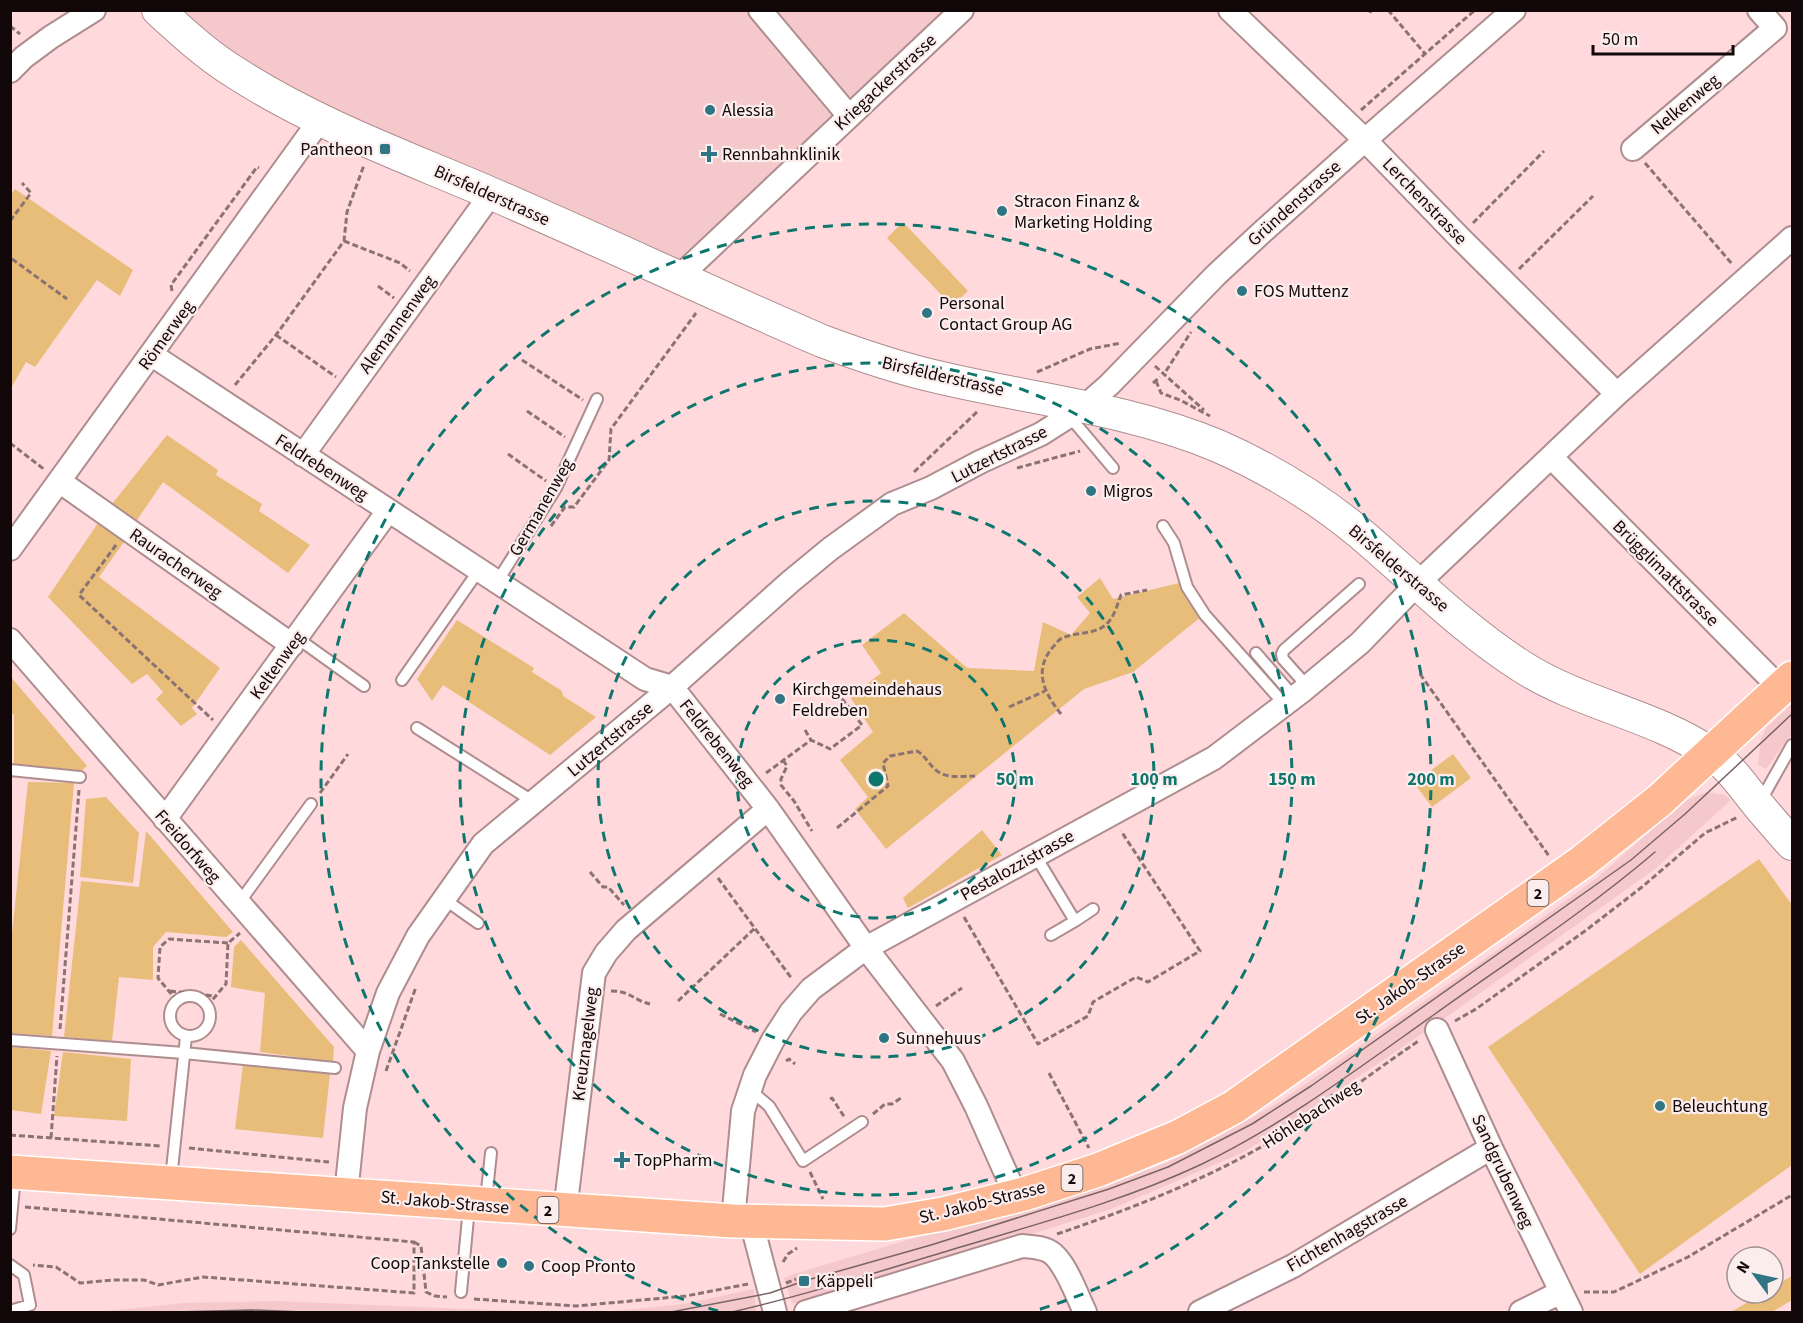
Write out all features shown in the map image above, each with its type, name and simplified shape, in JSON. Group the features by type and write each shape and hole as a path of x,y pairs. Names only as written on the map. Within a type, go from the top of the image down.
{"main road":[{"name":"Birsfelderstrasse","path":"158,10 234,72 320,120 812,336 869,358 1077,412 1130,416 1218,447 1264,470 1306,495 1358,532 1489,644 1524,668 1582,696 1666,730 1711,753 1736,777 1792,844"},
{"name":"St. Jakob-Strasse","path":"13,1173 346,1194 565,1211 804,1223 885,1224 943,1214 1016,1196 1100,1169 1178,1137 1234,1107 1582,862 1660,800 1787,683"}],"street":[{"path":"10,71 24,57 51,37 94,10"},
{"path":"760,10 849,116"},
{"name":"Kriegackerstrasse","path":"678,278 962,10"},
{"name":"Lerchenstrasse","path":"1230,10 1365,140 1617,394"},
{"name":"Gründenstrasse","path":"1077,412 1109,385 1216,275 1365,140 1514,10"},
{"name":"Nelkenweg","path":"1633,148 1775,28 1759,10"},
{"name":"Römerweg","path":"10,549 320,120"},
{"name":"Alemannenweg","path":"303,455 491,194"},
{"name":"Pestalozzistrasse","path":"775,1312 777,1284 742,1221 743,1111 755,1075 773,1040 791,1012 811,989 866,948 1214,758 1296,696 1360,643 1418,583 1617,394 1792,238"},
{"name":"Feldrebenweg","path":"152,355 645,679 672,687 768,809 866,948 953,1061 976,1106 1016,1196"},
{"name":"Lutzertstrasse","path":"346,1194 355,1108 368,1051 388,993 418,936 483,844 672,687 789,582 830,549 892,504 931,489 980,462 1041,434 1077,412"},
{"name":"Brügglimattstrasse","path":"1551,457 1787,683"},
{"name":"Rauracherweg","path":"59,481 294,642"},
{"name":"Keltenweg","path":"165,819 388,511"},
{"name":"Freidorfweg","path":"10,640 368,1051"},
{"name":"Kreuznagelweg","path":"565,1211 594,973 606,953 638,920 768,809"},
{"name":"Sandgrubenweg","path":"1437,1030 1491,1148 1571,1312"},
{"name":"Fichtenhagstrasse","path":"1200,1312 1293,1266 1491,1148"},
{"path":"806,1312 1022,1246 1040,1248 1053,1253 1085,1312"},
{"path":"1521,1312 1561,1292"}],"lane":[{"name":"Germanenweg","path":"402,680 488,576 556,488 595,403"},
{"path":"1077,412 1113,468"},
{"path":"1164,526 1174,543 1187,586 1204,615 1296,696"},
{"path":"1296,696 1283,659 1284,650 1359,584"},
{"path":"294,642 364,686"},
{"path":"1256,653 1296,696"},
{"path":"417,728 534,802"},
{"path":"1758,805 1792,745"},
{"path":"10,770 80,777"},
{"path":"238,903 311,804"},
{"path":"1035,855 1075,921"},
{"path":"444,899 478,923"},
{"path":"1051,935 1093,909"},
{"path":"185,996 204,1001 210,1013 208,1026 198,1035 186,1037 178,1034 170,1023 170,1010 177,1001 185,996"},
{"path":"171,1183 186,1037"},
{"path":"10,1040 184,1053 335,1068"},
{"path":"750,1090 769,1106 803,1161 862,1122"},
{"path":"462,1296 477,1204 491,1153"},
{"path":"10,1229 13,1173"},
{"path":"10,1265 24,1275 30,1305 10,1311"}],"path":[{"path":"1388,10 1426,55"},
{"path":"1346,123 1475,10"},
{"path":"222,401 276,335 344,241 347,212 372,143"},
{"path":"1633,148 1745,280"},
{"path":"1459,237 1544,151"},
{"path":"10,221 31,193 22,183"},
{"path":"1505,283 1593,196"},
{"path":"344,241 400,262 426,283"},
{"path":"11,259 67,299"},
{"path":"551,526 565,507 574,507 609,460 611,429 712,292"},
{"path":"276,335 352,388"},
{"path":"1031,375 1090,349 1130,342 1149,342"},
{"path":"522,360 595,403"},
{"path":"1154,365 1207,413"},
{"path":"1160,377 1155,382 1161,393 1180,400"},
{"path":"909,479 980,409"},
{"path":"527,411 577,444"},
{"path":"10,443 59,481"},
{"path":"508,454 556,488"},
{"path":"128,529 79,595 228,734"},
{"path":"1061,714 1045,691 1041,672 1048,653 1060,638 1099,629 1113,618 1121,595 1147,590"},
{"path":"1420,674 1555,864"},
{"path":"1009,707 1045,691"},
{"path":"805,730 811,740 830,749 862,725 843,700 825,693"},
{"path":"811,740 783,760 787,766 781,779 781,785 794,801 812,831"},
{"path":"837,828 888,786 883,763 890,756 916,751 923,755 936,770 947,776 975,776"},
{"path":"311,804 348,754"},
{"path":"51,1138 80,777"},
{"name":"Höhlebachweg","path":"1022,1246 1180,1188 1231,1164 1299,1125 1437,1030 1476,1009 1585,931 1642,887 1705,833 1731,822 1758,805"},
{"path":"955,899 1038,1044 1088,1016 1093,1002 1127,982 1136,977 1148,982 1200,951 1110,814"},
{"path":"706,862 805,996"},
{"path":"590,872 603,887 608,887 638,920"},
{"path":"177,1001 158,978 160,947 169,939 228,943 254,921"},
{"path":"678,1001 755,928"},
{"path":"207,1006 226,984 228,943"},
{"path":"919,1017 962,988"},
{"path":"591,990 624,991 641,1002 650,1004"},
{"path":"169,991 216,996"},
{"path":"720,1014 773,1040"},
{"path":"789,1059 795,1064"},
{"path":"1049,1073 1100,1169"},
{"path":"830,1099 832,1098 841,1110 850,1130"},
{"path":"862,1122 885,1104 892,1104 901,1098"},
{"path":"783,1262 788,1254 803,1244 807,1206 822,1203 823,1198 803,1161"},
{"path":"1561,1292 1614,1292 1688,1257 1792,1195"},
{"path":"13,1206 414,1242 422,1246 426,1292 435,1296 462,1296 576,1306 686,1296 777,1284"},
{"path":"33,1265 56,1267 81,1283 144,1280 158,1285 203,1277 414,1293 414,1242"}],"shaded area":[{"path":"158,11 962,11 678,278 385,149"},
{"path":"15,189 133,270 120,296 97,280 35,367 26,362 11,388 10,195"},
{"path":"903,222 968,291 952,306 887,238"},
{"path":"167,435 218,470 216,475 262,504 259,511 310,545 288,573 163,482 135,523 112,504"},
{"path":"100,520 124,542 99,577 220,668 192,708 197,714 181,726 156,699 163,692 147,674 132,684 48,597"},
{"path":"1100,578 1113,599 1179,583 1202,616 1133,672 1084,689 886,849 855,809 868,797 840,760 873,732 850,697 881,673 862,645 904,613 967,668 1034,671 1043,622 1071,635 1090,613 1077,597"},
{"path":"457,620 534,668 532,672 562,691 563,696 596,717 550,755 443,685 432,701 417,679"},
{"path":"10,676 87,766 77,774 14,767 14,714 11,714"},
{"path":"1792,704 1792,733 1766,769 1758,765 1761,738 1767,727"},
{"path":"1453,754 1471,778 1432,807 1414,783"},
{"path":"28,782 74,783 52,1036 11,1033 11,943"},
{"path":"1706,792 1725,795 1731,800 1655,869 1435,1025 1242,1153 1111,1209 806,1303 792,1303 784,1278 794,1274 921,1236 1018,1214 1109,1185 1168,1162 1220,1136 1281,1101 1519,935 1598,877 1685,801"},
{"path":"106,797 139,833 133,883 80,877 86,799"},
{"path":"982,830 1002,855 908,908 903,898"},
{"path":"146,831 233,932 226,937 166,932 153,947 153,980 119,977 112,1041 64,1037 81,881 139,887"},
{"name":"Beleuchtung","path":"1759,859 1792,905 1792,1165 1640,1274 1488,1047"},
{"path":"241,940 334,1047 333,1062 260,1052 265,993 231,987 234,947"},
{"path":"11,1047 51,1051 41,1114 11,1110"},
{"path":"63,1052 131,1059 127,1121 54,1116"},
{"path":"243,1065 330,1074 323,1138 235,1129"},
{"path":"1792,1276 1792,1300 1785,1304 1785,1280"},
{"path":"754,1289 756,1311 750,1312 564,1312 615,1311 683,1304"},
{"path":"275,1301 539,1312 99,1312 184,1303"},
{"path":"1743,1305 1784,1305 1772,1312 1731,1312"}],"tram line":[{"path":"671,1312 770,1293 1109,1189 1168,1167 1252,1124 1311,1086 1631,860 1685,814 1792,714"},
{"path":"732,1312 819,1289 1054,1219 1144,1189 1202,1164 1263,1131 1350,1074 1575,915 1655,852"},
{"path":"175,1312 252,1310 303,1312"}],"place":[{"name":"Alessia","path":"710,110"},
{"name":"Pantheon","path":"385,149"},
{"name":"Rennbahnklinik","path":"709,154"},
{"name":"Stracon Finanz & Marketing Holding","path":"1002,211"},
{"name":"FOS Muttenz","path":"1242,291"},
{"name":"Personal Contact Group AG","path":"927,313"},
{"name":"Migros","path":"1091,491"},
{"name":"Kirchgemeindehaus Feldreben","path":"780,699"},
{"name":"Sunnehuus","path":"884,1038"},
{"name":"Beleuchtung","path":"1660,1106"},
{"name":"TopPharm","path":"622,1160"},
{"name":"Coop Tankstelle","path":"502,1263"},
{"name":"Coop Pronto","path":"529,1266"},
{"name":"Käppeli","path":"804,1281"}]}
